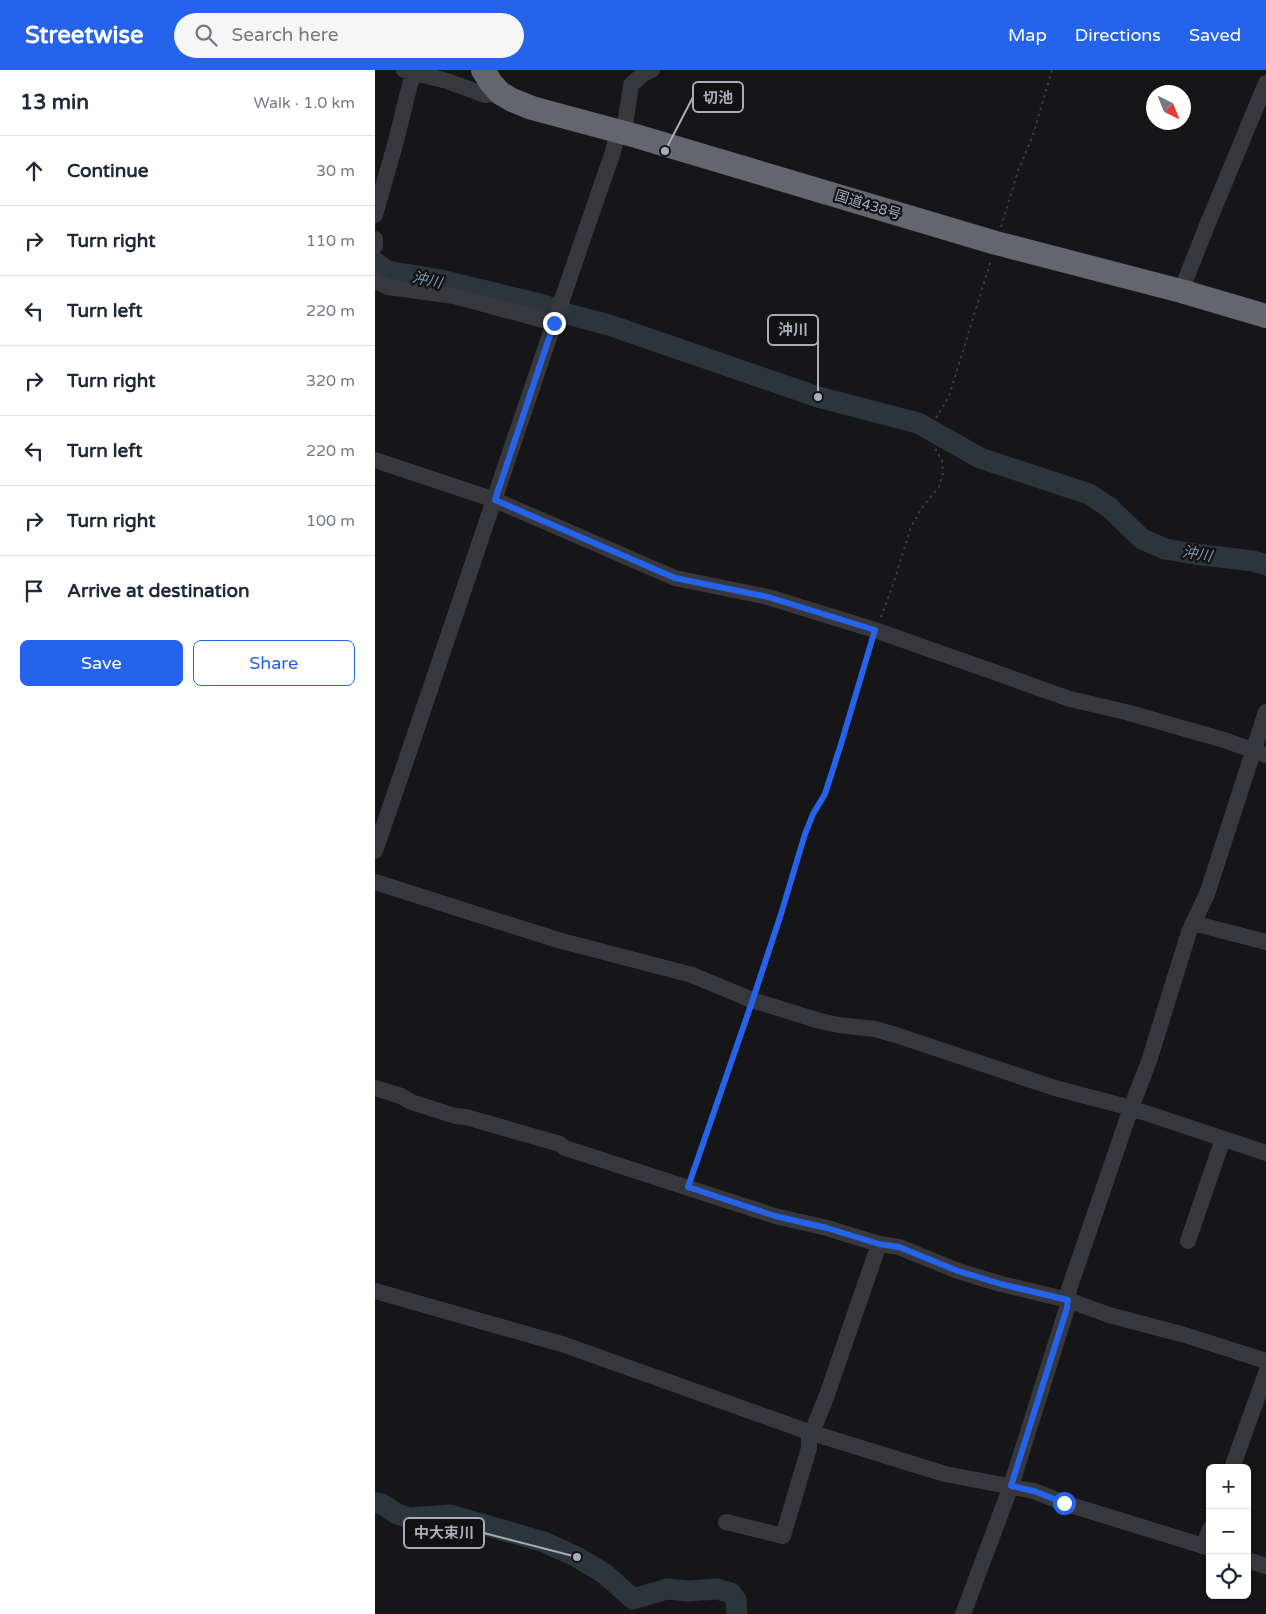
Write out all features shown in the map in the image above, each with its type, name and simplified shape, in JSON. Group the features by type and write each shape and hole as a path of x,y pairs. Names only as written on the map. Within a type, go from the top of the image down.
{"highway":[{"name":"国道438号","path":"483,70 500,93 532,108 621,131 996,243 1181,291 1266,316"}],"street":[{"path":"375,851 621,131 631,85 643,74 652,70"},
{"path":"375,215 396,142 408,71 447,81 485,95 500,93"},
{"path":"1181,291 1207,223 1266,83"},
{"path":"375,239 375,246"},
{"path":"375,281 388,287 454,296 557,314"},
{"path":"375,460 495,500 675,578 768,597 875,630 1071,699 1127,712 1224,740 1260,753"},
{"path":"963,1614 1011,1486 1067,1304 1069,1290 1149,1061 1193,923 1207,894 1260,753 1266,712"},
{"path":"375,882 558,940 692,974 752,1000 820,1021 875,1029 896,1035 1055,1088 1131,1108 1266,1153"},
{"path":"1193,923 1266,942"},
{"path":"375,1088 455,1116 466,1117 560,1144 565,1148 775,1216 827,1228 878,1246 899,1247 958,1271 1067,1304 1185,1335 1266,1360"},
{"path":"1188,1241 1195,1199 1223,1139"},
{"path":"727,1522 783,1536 812,1432 827,1395 878,1246"},
{"path":"375,1291 565,1345 812,1432 945,1474 1034,1491 1064,1503 1206,1547"},
{"path":"1233,1464 1266,1373"},
{"path":"1251,1561 1266,1566"}],"path":[{"path":"936,418 949,396 1018,172 1033,135 1052,70"},
{"path":"688,1187 781,914 805,834 813,814 825,794 875,630 893,585 911,527 921,509 939,486 943,473 942,461 934,446"}],"waterway":[{"name":"沖川","path":"375,262 387,271 441,280 544,305 567,314 609,325 818,397 918,423 980,458 1089,494 1110,508 1142,539 1165,549 1253,561 1266,565"},
{"path":"375,1503 382,1504 397,1514 410,1518 450,1515 544,1542 577,1557 605,1574 633,1599 667,1589 688,1591 717,1589 731,1593 736,1600 737,1614"}],"place":[{"name":"切池","path":"665,151"},
{"name":"沖川","path":"818,397"},
{"name":"中大束川","path":"577,1557"}],"route":[{"path":"554,323 495,500 675,578 768,597 875,630 825,794 813,814 805,834 751,1005 688,1187 775,1216 827,1228 879,1244 899,1247 958,1271 1001,1284 1068,1300 1011,1486 1034,1491 1064,1503"}]}
